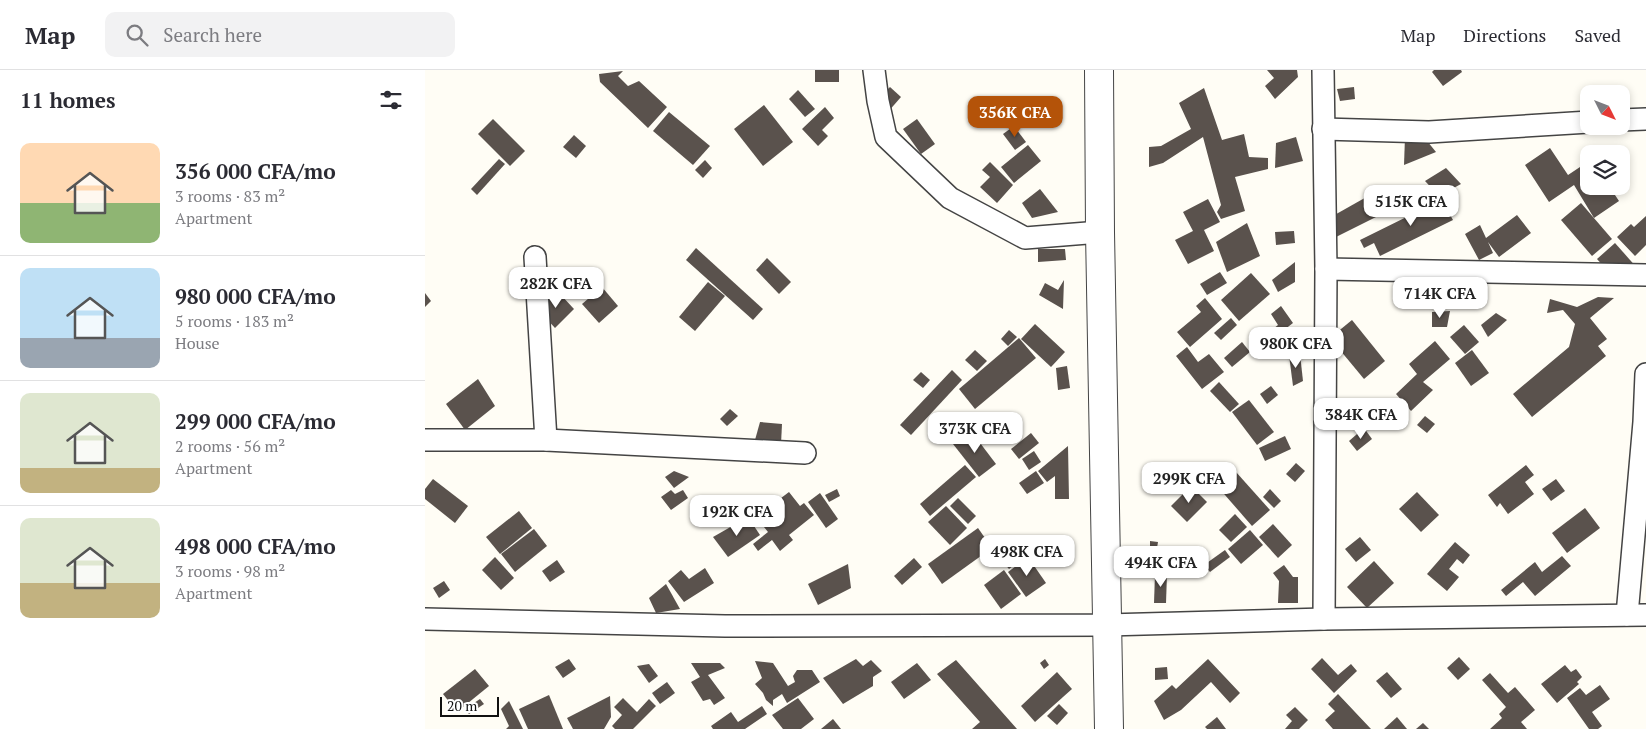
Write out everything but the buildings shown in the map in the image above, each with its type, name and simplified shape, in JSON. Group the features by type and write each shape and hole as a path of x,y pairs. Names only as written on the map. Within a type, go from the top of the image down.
{"street":[{"path":"874,70 885,136 950,198 1025,238 1100,232"},
{"path":"1099,70 1109,729"},
{"path":"1323,70 1326,269 1324,619"},
{"path":"1630,120 1646,119"},
{"path":"1323,130 1429,132 1580,123"},
{"path":"535,257 546,440"},
{"path":"1326,269 1646,275"},
{"path":"425,619 725,626 1107,625 1324,619 1637,615 1646,374"},
{"path":"425,440 546,440 805,453"}]}
